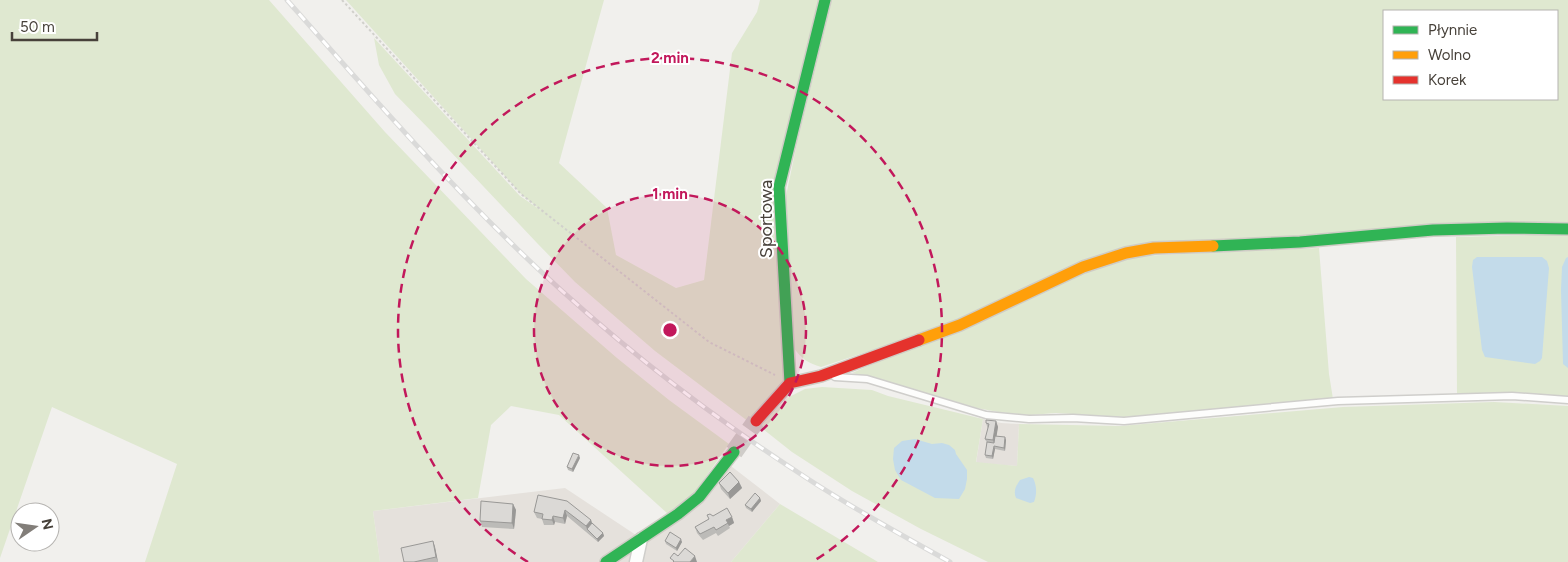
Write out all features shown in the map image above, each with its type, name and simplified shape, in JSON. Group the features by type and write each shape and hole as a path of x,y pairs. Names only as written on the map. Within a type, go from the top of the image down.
{"street":[{"name":"Sportowa","path":"790,382 779,186 825,0"},
{"path":"756,421 790,382 821,376 960,326 1083,267 1126,252 1154,248 1300,242 1433,230 1568,229"},
{"path":"606,562 678,514 699,497 734,452"},
{"path":"636,562 641,539"}],"lane":[{"path":"821,376 866,379 986,415 1029,419 1073,418 1124,421 1338,401 1512,396 1568,400"}],"path":[{"path":"342,0 521,194 709,342 790,382"}],"shaded area":[{"path":"983,419 1019,424 1017,466 976,463"},
{"path":"727,463 780,504 731,562 380,562 373,511 565,488 642,539"}],"green space":[{"path":"0,0 269,0 385,132 526,279 617,358 669,400 729,444 693,495 668,514 559,415 511,406 491,425 478,498 373,511 380,562 145,562 177,464 52,407 19,502 10,502 10,529 0,558"},
{"path":"346,0 604,0 559,163 607,208 616,255 676,288 704,280 732,53 757,12 760,0 822,0 779,187 790,383 753,425 655,351 575,282 537,243 395,94 379,65 374,38 520,196 542,211 521,194"},
{"path":"832,0 1568,0 1568,225 1135,246 954,323 821,367 806,360 794,348 786,196"},
{"path":"1568,234 1568,397 1502,393 1457,394 1456,237"},
{"path":"1319,248 1329,374 1333,399 1124,417 1056,413 1029,415 977,408 852,373 1095,269 1139,256"},
{"path":"822,387 872,390 888,396 983,419 976,462 1017,466 1019,424 1120,426 1343,407 1494,402 1568,406 1568,562 988,562 921,529 852,491 792,452 759,426 789,397 805,389"},
{"path":"780,504 878,562 731,562"}],"water":[{"path":"1477,257 1542,257 1547,261 1549,268 1542,358 1535,364 1485,357 1482,350 1472,267 1473,260"},
{"path":"1568,257 1568,368 1563,364 1561,290 1562,267"},
{"path":"915,439 932,444 942,443 949,445 955,450 967,470 965,489 959,499 935,498 901,480 895,470 894,448 902,441"},
{"path":"1029,477 1033,478 1036,490 1034,502 1030,503 1016,498 1015,493 1016,486 1020,480"}],"building":[{"path":"986,420 996,421 993,440 985,439 989,424 986,423"},
{"path":"995,436 1005,437 1004,448 994,446 992,456 985,455 987,442 994,443"},
{"path":"573,453 579,455 572,469 567,467"},
{"path":"730,472 739,482 728,493 719,483"},
{"path":"755,493 760,498 751,509 745,505"},
{"path":"538,495 567,501 591,520 586,526 565,510 563,518 553,516 552,520 542,519 543,514 534,512"},
{"path":"481,501 513,504 512,523 480,521"},
{"path":"727,508 732,517 726,520 728,523 716,530 714,527 700,534 695,527 709,519 707,515 713,516"},
{"path":"592,523 603,533 597,539 587,529"},
{"path":"670,532 681,539 676,548 665,541"},
{"path":"433,541 436,557 414,562 404,562 401,548"},
{"path":"685,548 695,556 690,562 673,562 670,558 674,553 678,556"}],"tunnel":[{"path":"734,452 756,421"}],"railway":[{"path":"287,0 408,136 471,203 567,296 631,351 698,403 767,452 838,498 950,562"}],"traffic: fast":[{"path":"790,383 779,187 825,0"},
{"path":"1213,246 1300,242 1433,230 1568,229"},
{"path":"606,562 678,514 699,497 734,452"}],"traffic: slow":[{"path":"919,340 960,325 1083,267 1126,253 1154,248 1213,246"}],"traffic: jam":[{"path":"756,421 790,383 821,376 919,340"}]}
